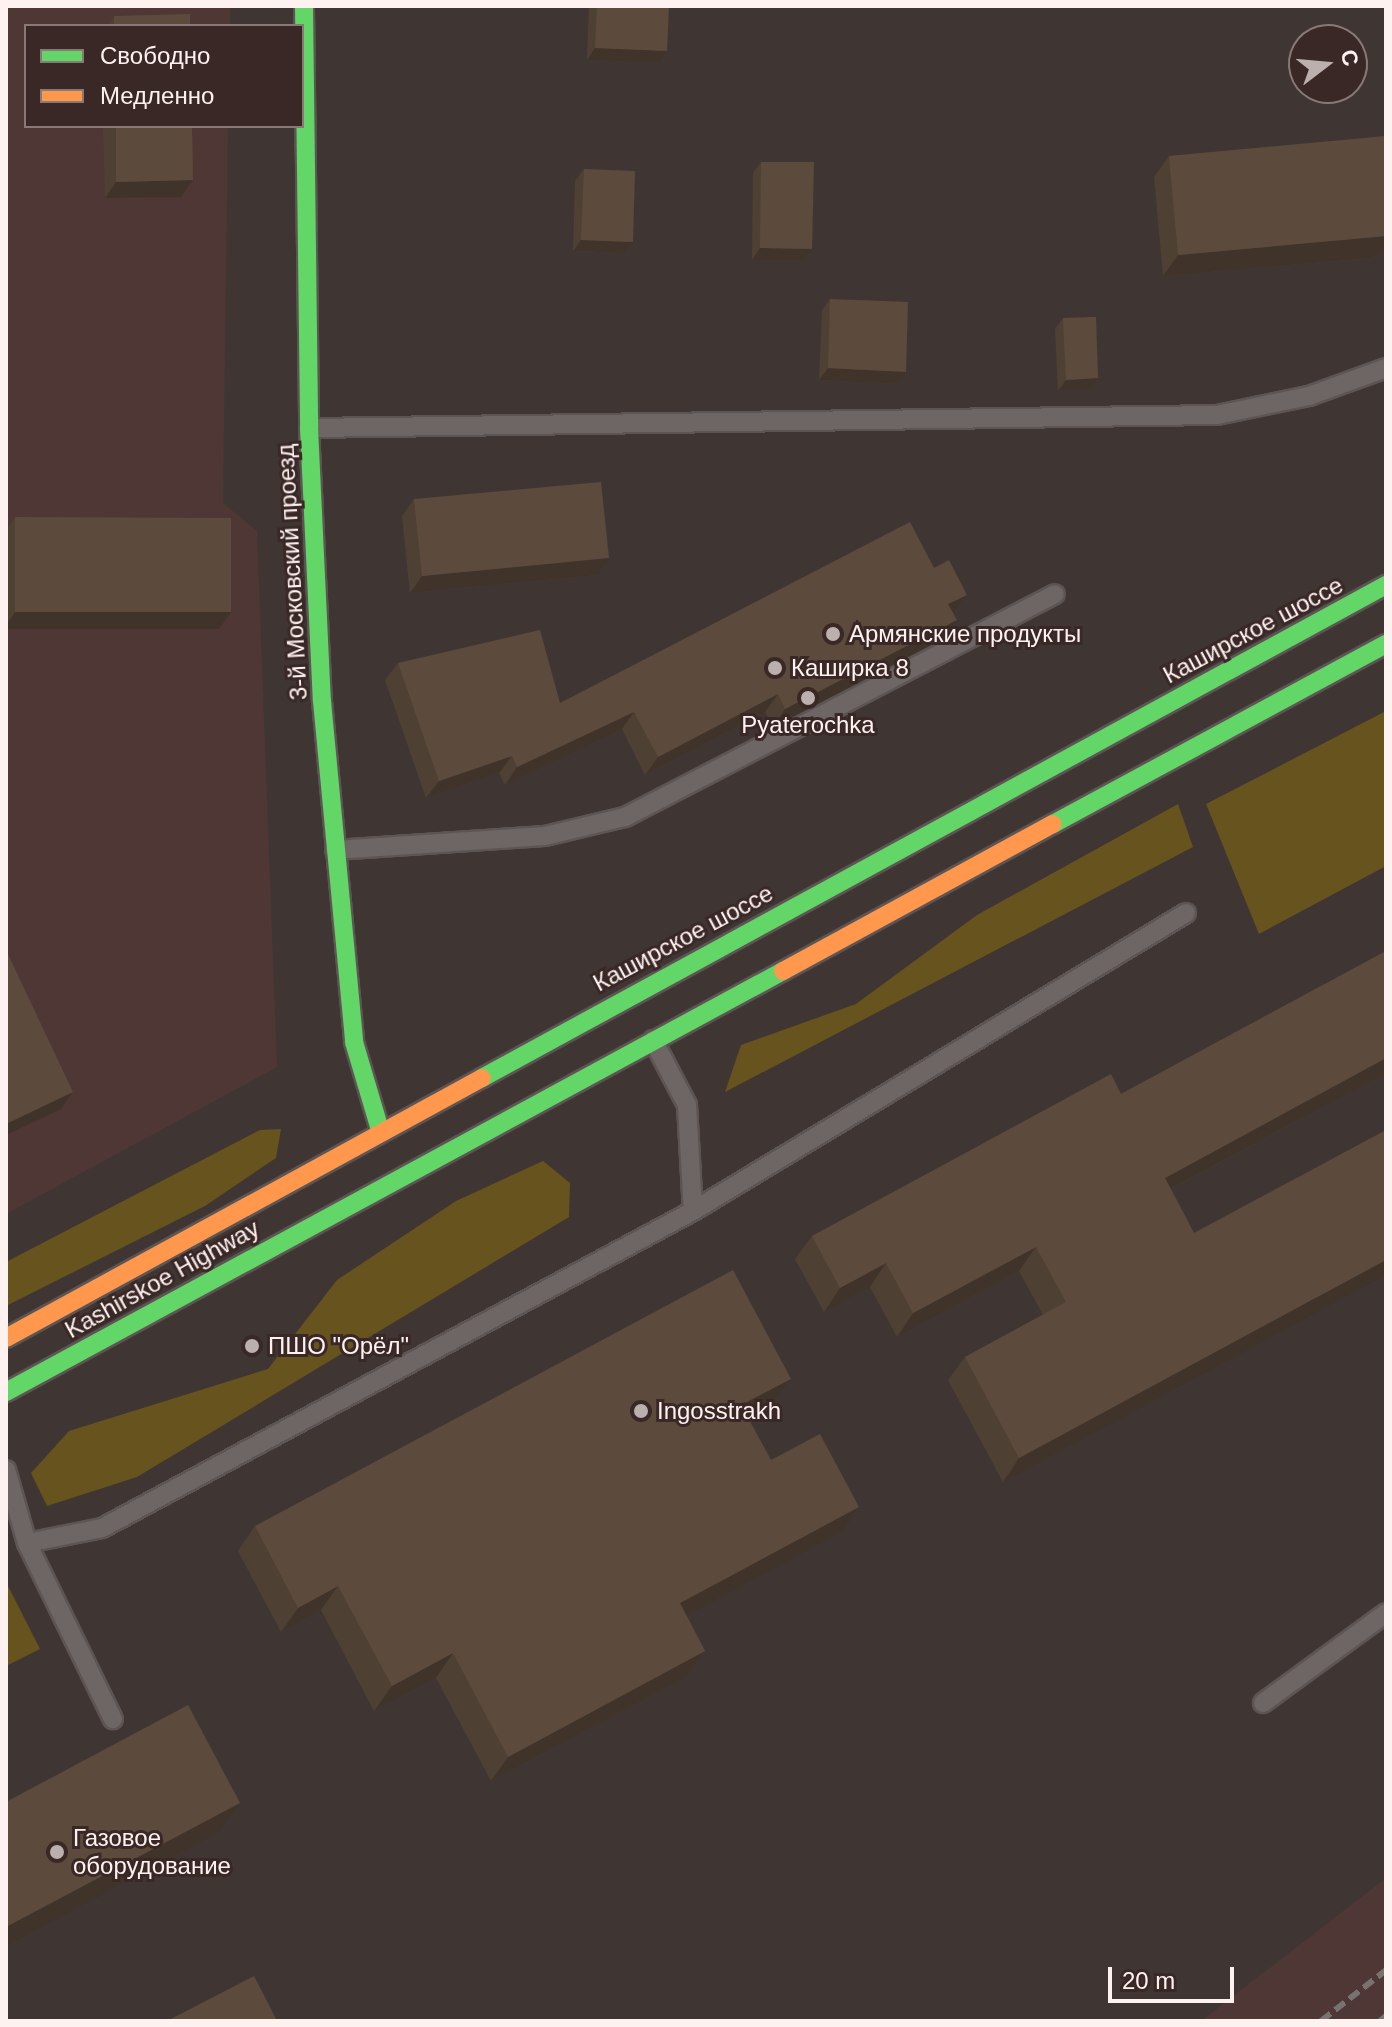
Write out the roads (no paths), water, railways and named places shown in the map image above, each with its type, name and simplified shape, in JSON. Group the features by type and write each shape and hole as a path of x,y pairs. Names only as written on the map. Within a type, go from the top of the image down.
{"main road":[{"name":"3-й Московский проезд","path":"304,6 309,428 334,850 354,1042 380,1130"},
{"name":"Каширское шоссе","path":"6,1338 380,1130 1386,585"},
{"path":"651,1037 1386,644"},
{"name":"Kashirskoe Highway","path":"6,1392 651,1037"}],"lane":[{"path":"309,428 1217,415 1309,396 1386,368"},
{"path":"334,850 545,836 625,817 1055,594"},
{"path":"27,1543 102,1528 693,1211 1186,913"},
{"path":"651,1037 687,1105 693,1211"},
{"path":"6,1470 27,1543 113,1719"},
{"path":"1263,1703 1386,1613"}],"railway":[{"path":"1321,2021 1386,1970"},
{"path":"1380,2021 1386,2016"}],"place":[{"name":"Армянские продукты","path":"833,634"},
{"name":"Каширка 8","path":"775,668"},
{"name":"Pyaterochka","path":"808,698"},
{"name":"ПШО \"Орёл\"","path":"252,1346"},
{"name":"Ingosstrakh","path":"641,1411"},
{"name":"Газовое оборудование","path":"57,1852"}]}
